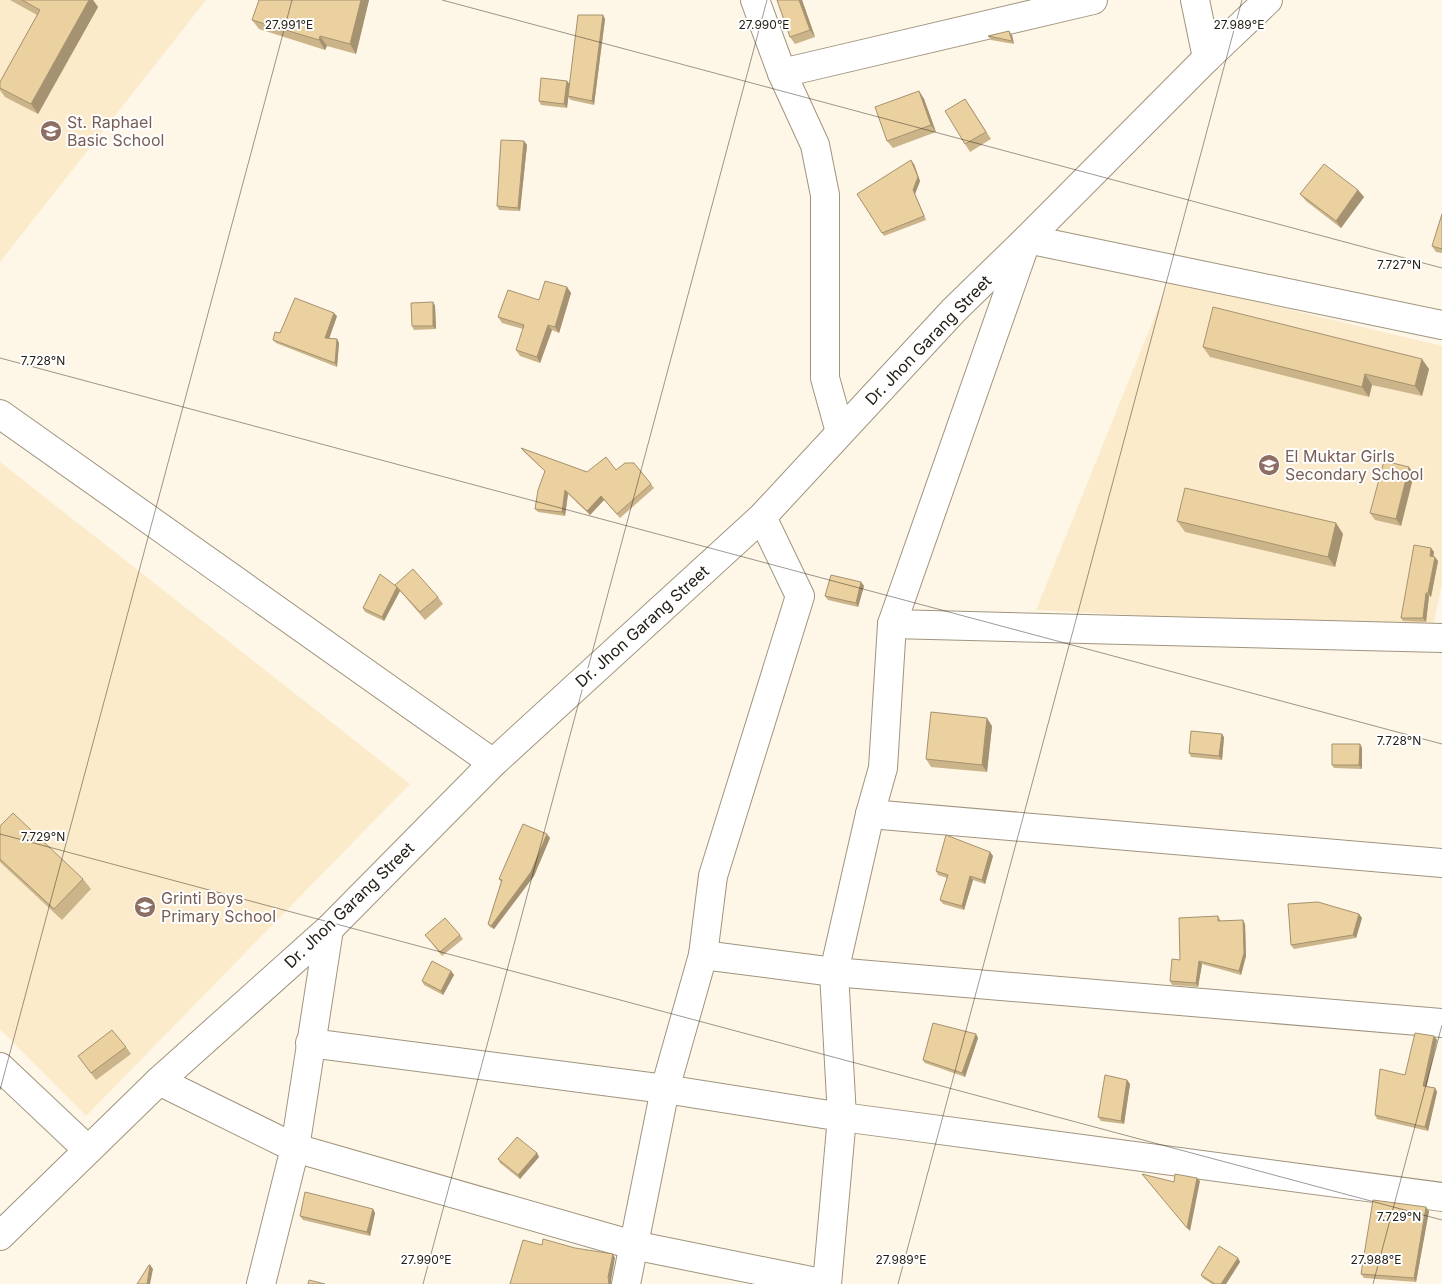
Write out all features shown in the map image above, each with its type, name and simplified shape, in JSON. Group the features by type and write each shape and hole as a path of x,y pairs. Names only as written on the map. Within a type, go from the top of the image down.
{"street":[{"path":"755,0 782,73 815,144 825,195 825,378 840,432"},
{"path":"782,73 1092,0"},
{"path":"1195,0 1207,58"},
{"name":"Dr. Jhon Garang Street","path":"0,1236 158,1081 328,929 493,763 762,517 954,310 1027,240 1207,58 1268,0"},
{"path":"158,1081 295,1148 633,1245 827,1284 842,1117 834,972 870,814 883,768 892,624 1027,240 1442,325"},
{"path":"0,414 493,763"},
{"path":"626,1284 665,1089 703,955 713,876 800,596 762,517"},
{"path":"892,624 1442,638"},
{"path":"870,814 1442,863"},
{"path":"261,1284 295,1148 328,929"},
{"path":"703,955 834,972 1442,1023"},
{"path":"310,1043 665,1089 842,1117 1442,1197"},
{"path":"0,1067 88,1150"}],"shaded area":[{"name":"St. Raphael Basic School","path":"0,0 206,0 0,262"},
{"name":"El Muktar Girls Secondary School","path":"1169,281 1442,346 1442,584 1432,631 1036,610"},
{"name":"Grinti Boys Primary School","path":"0,462 410,784 86,1116 0,1029"}],"building":[{"path":"22,0 89,0 31,104 0,88 0,82 40,10"},
{"path":"259,0 361,0 350,44 320,36 319,40 252,20"},
{"path":"777,0 799,0 810,30 790,37"},
{"path":"578,15 603,15 592,101 568,96"},
{"path":"1009,31 1012,41 988,36"},
{"path":"541,78 567,81 564,104 539,101"},
{"path":"919,91 931,125 887,141 875,107"},
{"path":"965,99 986,132 965,144 945,111"},
{"path":"501,140 524,141 518,208 497,206"},
{"path":"911,160 918,177 913,190 924,216 882,233 857,194"},
{"path":"1324,164 1358,190 1336,221 1300,194"},
{"path":"1442,214 1442,249 1432,246"},
{"path":"545,281 567,287 555,327 548,325 537,357 516,350 524,325 498,317 508,290 539,300"},
{"path":"295,298 334,313 325,338 337,339 335,363 273,340 275,332 280,333"},
{"path":"433,302 433,326 412,326 411,303"},
{"path":"1213,307 1422,359 1415,386 1365,374 1362,387 1203,347"},
{"path":"521,448 587,472 606,457 616,470 625,463 634,463 651,484 617,514 601,496 587,511 565,490 562,512 535,509 538,490 545,471"},
{"path":"1384,461 1409,467 1396,519 1370,513"},
{"path":"1185,488 1336,523 1328,557 1177,521"},
{"path":"1414,545 1431,548 1430,556 1435,557 1428,593 1426,593 1423,618 1401,618"},
{"path":"413,569 438,597 420,612 395,585"},
{"path":"380,574 397,587 382,617 363,608"},
{"path":"831,575 861,582 856,603 825,596"},
{"path":"931,712 987,718 982,765 926,759"},
{"path":"1191,731 1222,734 1219,756 1189,753"},
{"path":"1332,744 1360,744 1359,765 1332,765"},
{"path":"13,813 83,879 54,909 0,859 0,826"},
{"path":"523,824 547,834 531,872 491,926 488,924 502,880 499,879"},
{"path":"946,835 990,852 982,880 970,876 962,906 940,900 948,875 936,871"},
{"path":"1318,902 1359,914 1353,935 1291,945 1288,904"},
{"path":"1218,916 1218,921 1243,920 1244,953 1239,971 1199,961 1196,983 1170,981 1172,959 1180,960 1179,918"},
{"path":"445,918 460,935 440,952 425,935"},
{"path":"432,961 451,971 441,991 422,981"},
{"path":"933,1023 976,1034 962,1073 923,1060"},
{"path":"112,1030 126,1047 91,1073 78,1056"},
{"path":"1415,1033 1434,1036 1423,1086 1435,1088 1425,1127 1375,1115 1380,1069 1405,1075"},
{"path":"1105,1075 1127,1080 1121,1121 1098,1117"},
{"path":"517,1137 537,1153 518,1175 498,1159"},
{"path":"1142,1174 1174,1182 1175,1174 1197,1178 1187,1228"},
{"path":"305,1192 373,1209 367,1232 300,1216"},
{"path":"1373,1200 1426,1207 1414,1278 1361,1274"},
{"path":"543,1239 575,1248 613,1254 608,1277 609,1284 510,1284 523,1240 542,1245"},
{"path":"1219,1246 1238,1258 1221,1284 1215,1284 1201,1275"},
{"path":"149,1265 147,1284 137,1284"},
{"path":"309,1280 325,1284 308,1284"}],"place":[{"name":"St. Raphael Basic School","path":"51,131"},
{"name":"El Muktar Girls Secondary School","path":"1269,465"},
{"name":"Grinti Boys Primary School","path":"145,907"}]}
